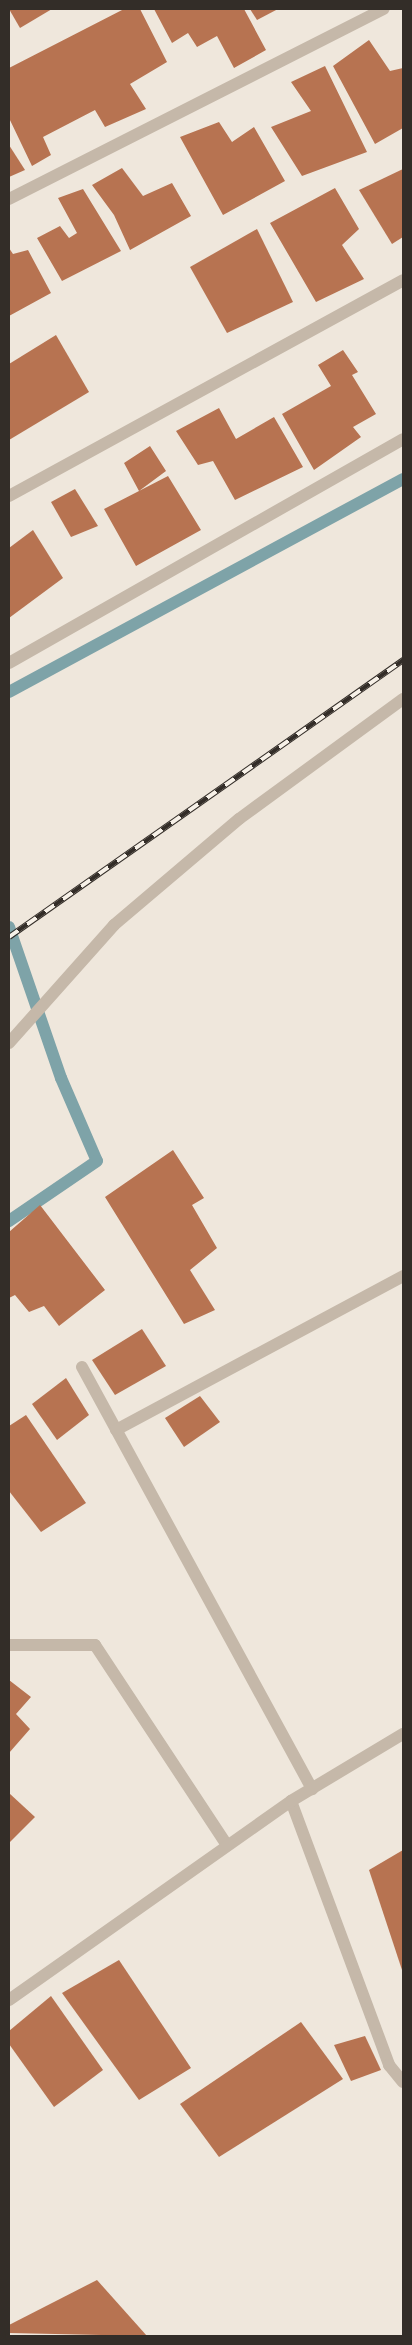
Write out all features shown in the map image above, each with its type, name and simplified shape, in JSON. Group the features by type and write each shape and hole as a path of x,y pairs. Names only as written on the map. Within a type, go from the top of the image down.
{"street":[{"path":"9,199 384,9"},
{"path":"9,496 403,280"},
{"path":"9,663 403,439"},
{"path":"9,1043 114,925 239,819 403,699"},
{"path":"116,1430 403,1276"},
{"path":"82,1367 312,1789"},
{"path":"9,1645 96,1645 228,1846"},
{"path":"9,2000 291,1801 403,1734"},
{"path":"291,1801 389,2065 403,2082"}],"building":[{"path":"9,9 52,9 20,28"},
{"path":"124,9 140,9 167,62 130,84 146,109 105,127 95,110 43,137 51,155 32,166 9,118 9,68"},
{"path":"154,9 244,9 266,50 234,68 217,36 197,47 188,33 172,43"},
{"path":"250,9 278,9 257,20"},
{"path":"369,40 390,71 403,68 403,128 375,144 333,66"},
{"path":"325,66 367,152 302,176 271,127 311,111 291,82"},
{"path":"219,122 232,142 254,127 285,181 223,215 180,137"},
{"path":"9,145 25,170 9,177"},
{"path":"122,168 143,196 172,183 191,216 130,250 114,215 92,185"},
{"path":"403,169 403,237 392,244 359,190"},
{"path":"335,188 359,229 342,245 364,279 316,302 270,223"},
{"path":"83,189 121,251 62,281 37,238 60,226 69,238 77,233 58,198"},
{"path":"257,229 293,302 227,333 190,267"},
{"path":"9,248 13,254 28,250 51,293 9,316"},
{"path":"56,335 89,392 9,440 9,364"},
{"path":"343,350 358,372 352,375 376,414 353,427 361,437 314,470 282,414 331,386 318,365"},
{"path":"219,408 236,439 274,417 303,467 235,500 213,461 198,465 176,431"},
{"path":"150,446 166,471 139,491 124,463"},
{"path":"168,476 201,530 136,566 104,509"},
{"path":"75,489 98,526 71,537 51,502"},
{"path":"33,530 63,578 9,618 9,548"},
{"path":"173,1150 204,1198 192,1205 217,1248 190,1270 215,1310 184,1324 105,1197"},
{"path":"40,1205 105,1290 59,1326 44,1306 29,1312 15,1295 9,1298 9,1232"},
{"path":"142,1329 166,1366 115,1395 92,1360"},
{"path":"66,1378 89,1415 57,1440 32,1404"},
{"path":"200,1396 220,1422 184,1447 165,1418"},
{"path":"26,1415 86,1503 41,1532 9,1491 9,1426"},
{"path":"9,1680 31,1697 16,1714 30,1729 9,1753"},
{"path":"9,1793 35,1817 9,1843"},
{"path":"403,1850 403,1973 369,1870"},
{"path":"119,1960 191,2068 139,2100 62,1993"},
{"path":"51,1996 103,2070 54,2107 9,2044 9,2031"},
{"path":"301,2022 343,2079 219,2157 180,2104"},
{"path":"365,2036 381,2070 351,2081 334,2045"},
{"path":"97,2280 147,2336 9,2333 9,2325"}],"waterway":[{"path":"9,692 403,479"},
{"path":"9,927 61,1078 97,1161 9,1221"}],"railway":[{"path":"9,937 403,660"}]}
